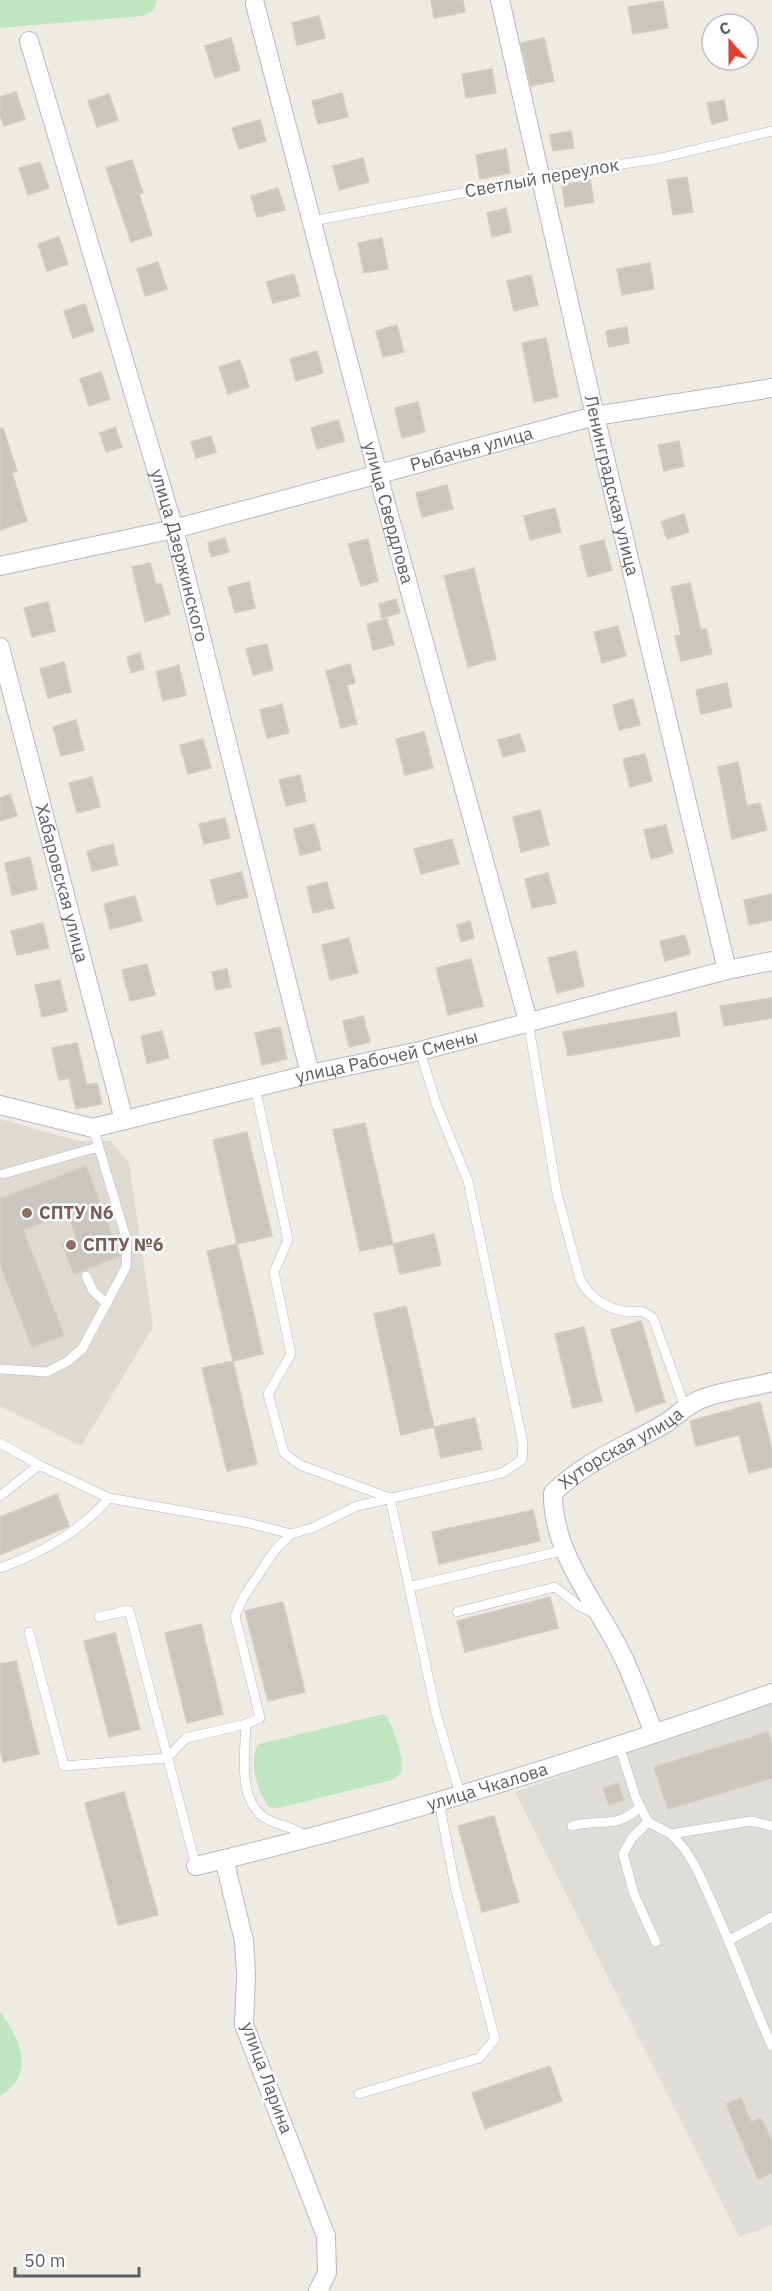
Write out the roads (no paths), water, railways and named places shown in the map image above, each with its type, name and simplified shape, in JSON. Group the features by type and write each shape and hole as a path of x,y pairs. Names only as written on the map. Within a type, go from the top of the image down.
{"street":[{"name":"Ленинградская улица","path":"500,0 595,416 727,970"},
{"name":"улица Свердлова","path":"255,4 378,475 528,1022"},
{"name":"улица Дзержинского","path":"30,41 174,529 310,1074"},
{"name":"Рыбачья улица","path":"0,566 174,529 595,416 772,388"},
{"name":"Хабаровская улица","path":"0,647 124,1120"},
{"name":"улица Рабочей Смены","path":"0,1105 93,1128 310,1074 420,1051 727,970 772,961"},
{"name":"Хуторская улица","path":"654,1734 622,1654 602,1616 584,1590 565,1550 553,1511 553,1493 573,1473 609,1451 667,1422 685,1407 704,1398 772,1382"},
{"name":"улица Чкалова","path":"196,1866 439,1801 619,1746 772,1693"},
{"name":"улица Ларина","path":"224,1859 244,1941 246,1975 244,2025 326,2236 327,2273 318,2291"}],"lane":[{"name":"Светлый переулок","path":"312,222 541,176 657,159 772,131"},
{"path":"528,1022 557,1194 580,1279 585,1289 601,1303 630,1313 642,1311 653,1318 685,1407"},
{"path":"29,1632 63,1767 167,1758 186,1738 246,1724 260,1718 235,1616 243,1598 275,1550 291,1534 312,1528 357,1506 502,1473 522,1460 524,1444 468,1181 437,1106 420,1051"},
{"path":"255,1087 288,1240 274,1272 291,1354 268,1394 284,1453 300,1465 390,1498"},
{"path":"0,1369 47,1372 68,1361 82,1349 126,1267 128,1241 107,1167 93,1128"},
{"path":"3,1174 98,1147"},
{"path":"86,1276 93,1291 107,1304"},
{"path":"0,1443 39,1465 110,1498 249,1523 291,1534"},
{"path":"0,1496 39,1465"},
{"path":"0,1568 25,1559 66,1537 90,1521 110,1498"},
{"path":"390,1498 436,1713 460,1794"},
{"path":"409,1587 565,1550"},
{"path":"457,1612 555,1587 579,1606 602,1616"},
{"path":"99,1617 129,1610 196,1866"},
{"path":"246,1724 245,1774 253,1805 264,1818 297,1829 307,1838"},
{"path":"619,1746 640,1807 648,1822 671,1834 686,1848 730,1940 772,2046"},
{"path":"359,2094 478,2058 495,2039 455,1886 439,1801"},
{"path":"572,1826 583,1823 611,1824 632,1815 640,1807"},
{"path":"671,1834 751,1821 772,1826"},
{"path":"648,1822 632,1838 623,1854 634,1894 656,1942"},
{"path":"730,1940 772,1917"}],"place":[{"name":"СПТУ N6","path":"27,1213"},
{"name":"СПТУ №6","path":"71,1245"}]}
